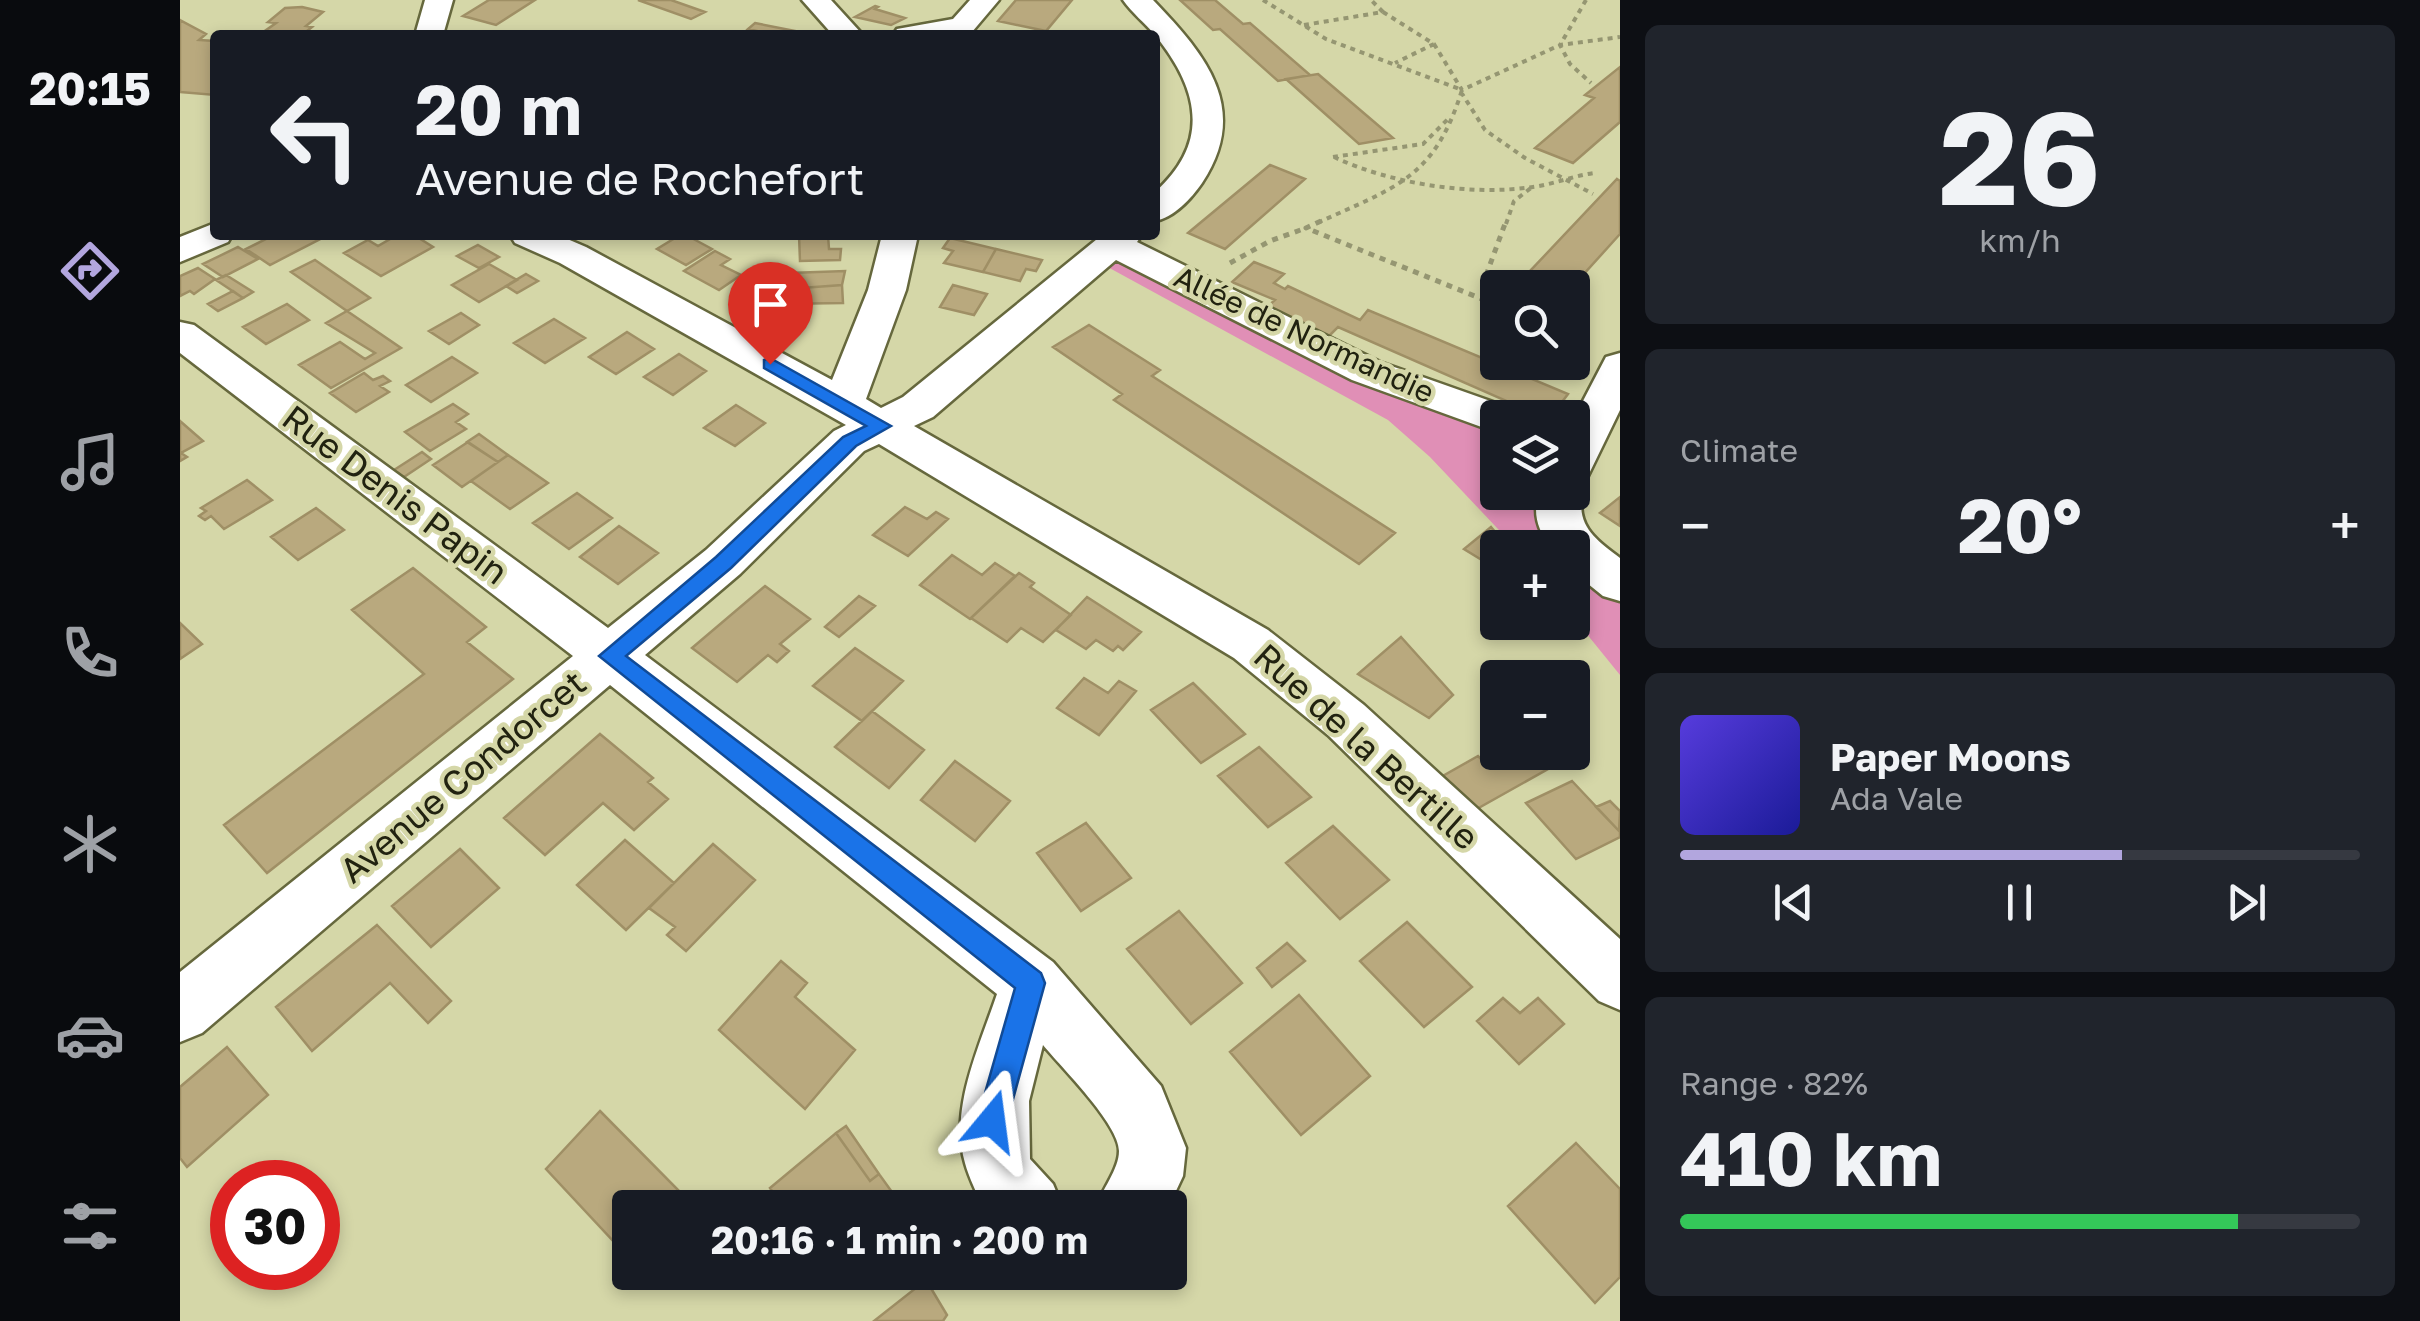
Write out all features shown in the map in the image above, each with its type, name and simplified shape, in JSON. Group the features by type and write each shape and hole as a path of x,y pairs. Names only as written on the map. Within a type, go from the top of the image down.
{"street":[{"path":"431,30 440,0"},
{"path":"816,0 845,30"},
{"path":"964,30 976,29 984,0"},
{"path":"1137,0 1180,41 1206,96 1211,142 1183,190 1160,207"},
{"path":"180,251 210,236"},
{"name":"Rue de la Bertille","path":"539,240 862,415 1251,644 1346,720 1620,980"},
{"path":"862,415 899,240"},
{"name":"Avenue Condorcet","path":"180,1011 723,562 850,441 862,415 918,407 1117,240"},
{"name":"Allée de Normandie","path":"1120,240 1196,286 1366,370 1480,411"},
{"name":"Rue Denis Papin","path":"180,334 610,656 1031,983 1138,1109 1153,1148 1149,1176 1140,1190"},
{"path":"1590,425 1620,366"},
{"path":"1556,510 1563,535 1620,583"},
{"path":"1014,1190 1004,1178 993,1150 992,1121 1031,983"}],"path":[{"path":"1263,0 1326,39 1462,90"},
{"path":"1371,0 1434,44 1485,130 1525,158 1594,194"},
{"path":"1560,45 1586,0"},
{"path":"1304,25 1383,12"},
{"path":"1594,173 1532,187 1484,188 1358,170 1333,156 1423,144 1448,122 1462,90 1560,45 1620,37"},
{"path":"1393,64 1434,44"},
{"path":"1560,45 1570,64 1591,83"},
{"path":"1196,286 1256,248 1407,178 1432,158 1449,132 1462,90"},
{"path":"1488,270 1514,201 1532,187"},
{"path":"1306,228 1480,299"}],"shaded area":[{"path":"1113,244 1480,411 1480,510 1388,420 1093,259"},
{"path":"1480,510 1569,510 1583,530 1499,530"},
{"path":"1590,540 1620,583 1620,675 1590,638"}],"building":[{"path":"489,0 535,0 496,25 463,16"},
{"path":"638,0 671,0 705,12 691,19"},
{"path":"1016,0 1072,0 1047,30 998,21"},
{"path":"1180,0 1215,0 1243,24 1250,23 1310,75 1278,81 1220,29 1213,30"},
{"path":"875,6 905,18 891,25 855,17"},
{"path":"285,8 323,12 306,26 312,27 308,30 266,30 276,23 268,22"},
{"path":"180,20 206,34 199,40 210,41 210,95 180,92"},
{"path":"755,23 790,30 753,30 748,29"},
{"path":"1620,67 1620,122 1573,163 1535,148 1594,98 1585,95"},
{"path":"1318,74 1393,138 1359,144 1286,79"},
{"path":"1270,165 1305,179 1225,249 1188,233"},
{"path":"1617,179 1620,181 1620,234 1587,270 1531,270"},
{"path":"264,240 318,240 270,265 246,249"},
{"path":"368,240 378,246 388,240 422,240 433,247 381,276 344,253"},
{"path":"672,240 695,240 712,249 686,265 657,249"},
{"path":"799,240 828,240 829,249 841,249 840,260 800,261"},
{"path":"949,240 958,240 996,249 983,272 944,263 953,251 943,248"},
{"path":"478,245 499,257 479,268 457,256"},
{"path":"238,247 258,259 223,277 203,264"},
{"path":"996,249 1042,260 1036,271 1026,269 1020,281 983,272"},
{"path":"715,251 730,259 721,265 741,275 719,290 684,271"},
{"path":"315,260 370,298 347,311 291,272"},
{"path":"1254,262 1284,274 1274,283 1285,289 1288,286 1360,320 1368,310 1480,357 1480,380 1535,380 1568,394 1564,400 1504,400 1338,327 1329,336 1266,308 1275,300 1232,282"},
{"path":"489,264 517,280 479,302 452,285"},
{"path":"198,268 215,279 194,294 190,291 180,296 180,276"},
{"path":"845,271 842,285 788,289 789,273"},
{"path":"777,273 789,273 788,289 842,285 843,303 777,304 776,295 753,289"},
{"path":"526,274 538,281 517,293 506,286"},
{"path":"226,275 253,292 243,298 216,280"},
{"path":"953,285 987,294 974,315 940,307"},
{"path":"753,289 776,295 777,304 760,316 733,301"},
{"path":"233,291 243,298 218,311 208,304"},
{"path":"287,304 309,320 266,344 243,327"},
{"path":"347,311 401,348 331,388 299,365 340,342 365,359 375,353 326,323"},
{"path":"461,313 479,325 449,344 429,331"},
{"path":"554,319 585,338 545,363 514,343"},
{"path":"1089,325 1160,370 1152,376 1395,533 1359,564 1114,400 1122,394 1053,347"},
{"path":"627,332 654,349 616,374 589,357"},
{"path":"679,354 706,371 673,395 644,377"},
{"path":"452,357 477,373 431,402 406,385"},
{"path":"364,373 373,380 383,376 390,381 380,386 389,392 356,412 330,393"},
{"path":"453,404 468,414 456,422 466,429 430,451 405,432"},
{"path":"736,405 765,423 735,446 704,428"},
{"path":"180,421 203,441 181,453 187,457 180,461"},
{"path":"479,434 508,455 498,462 467,442"},
{"path":"468,442 498,462 462,487 433,465"},
{"path":"422,452 431,459 404,477 394,470"},
{"path":"508,455 548,483 510,509 471,481"},
{"path":"247,480 272,500 224,529 211,516 205,520 199,516 206,511 201,508"},
{"path":"577,493 612,518 569,549 533,523"},
{"path":"1620,497 1620,526 1600,513"},
{"path":"905,507 927,519 936,512 948,519 908,556 873,535"},
{"path":"316,508 344,530 298,560 271,537"},
{"path":"619,526 658,553 618,584 580,557"},
{"path":"1480,536 1480,559 1464,549"},
{"path":"952,555 982,575 995,563 1015,576 970,619 920,585"},
{"path":"413,568 486,627 467,642 513,679 267,873 224,825 424,674 352,610"},
{"path":"1019,573 1034,583 1030,587 1071,615 1043,642 1021,628 1007,642 971,618"},
{"path":"765,586 810,619 780,644 789,651 777,662 768,655 737,682 692,648"},
{"path":"859,596 875,606 839,637 825,627"},
{"path":"1087,597 1141,632 1123,650 1118,646 1113,651 1096,640 1086,649 1056,630"},
{"path":"180,623 202,644 180,659"},
{"path":"1401,637 1453,695 1429,718 1358,674"},
{"path":"855,648 903,681 862,721 813,686"},
{"path":"1084,678 1108,693 1119,681 1136,691 1099,735 1057,708"},
{"path":"1193,683 1245,734 1201,763 1151,710"},
{"path":"872,711 924,750 889,788 835,747"},
{"path":"600,734 653,778 648,782 668,799 634,830 603,803 545,855 504,818"},
{"path":"1259,747 1311,797 1268,827 1218,776"},
{"path":"1478,756 1480,770 1546,770 1475,810 1441,777"},
{"path":"955,761 1010,801 975,841 921,800"},
{"path":"1572,781 1620,832 1620,837 1576,859 1526,803"},
{"path":"1610,801 1620,811 1619,831 1596,807"},
{"path":"1086,823 1131,878 1081,911 1037,853"},
{"path":"1333,826 1389,880 1340,919 1286,863"},
{"path":"625,840 674,883 626,930 577,885"},
{"path":"713,844 755,880 686,951 667,935 675,927 649,908"},
{"path":"460,849 499,888 431,947 392,906"},
{"path":"1179,911 1242,983 1191,1024 1127,949"},
{"path":"1407,922 1472,987 1424,1027 1360,961"},
{"path":"377,925 451,1001 428,1023 390,983 312,1051 276,1007"},
{"path":"1287,943 1305,961 1272,987 1257,968"},
{"path":"781,961 807,983 795,997 855,1050 805,1109 719,1030"},
{"path":"1299,995 1370,1076 1301,1135 1230,1052"},
{"path":"1503,998 1520,1013 1538,998 1564,1024 1519,1064 1477,1021"},
{"path":"227,1047 268,1095 187,1167 180,1158 180,1087"},
{"path":"600,1111 678,1190 612,1190 612,1240 546,1169"},
{"path":"846,1126 879,1174 870,1181 836,1133"},
{"path":"836,1133 870,1181 879,1174 890,1190 771,1190"},
{"path":"1576,1143 1620,1189 1620,1277 1595,1303 1508,1206"},
{"path":"913,1290 932,1290 947,1315 943,1321 874,1321"}],"route":[{"path":"770,364 881,426 850,441 723,562 610,656 1031,983 992,1121"}]}
